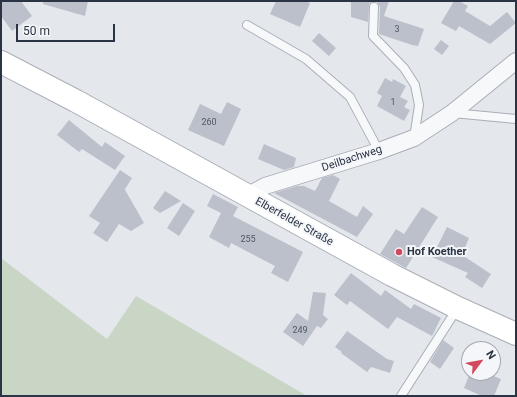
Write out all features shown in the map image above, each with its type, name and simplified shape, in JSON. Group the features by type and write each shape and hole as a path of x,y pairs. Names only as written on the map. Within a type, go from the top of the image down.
{"main road":[{"name":"Elberfelder Straße","path":"1,62 76,101 392,275 458,308 516,334"}],"street":[{"name":"Deilbachweg","path":"247,196 265,186 379,151 414,138 452,113 516,61"}],"lane":[{"path":"374,7 373,36 404,68 415,85 419,105 414,138"},
{"path":"247,24 306,59 350,97 379,151"},
{"path":"452,113 516,119"},
{"path":"401,396 458,308"}],"green space":[{"path":"1,258 107,339 136,296 307,396 1,396"}],"building":[{"path":"1,1 21,1 32,16 12,31 1,16"},
{"path":"43,1 88,1 85,16 43,4"},
{"path":"276,1 304,1 310,3 300,27 270,14"},
{"path":"351,1 389,1 384,16 424,29 418,46 379,34 380,7 377,2 372,2 369,4 368,22 351,17"},
{"path":"454,1 459,1 468,6 465,11 490,26 507,12 516,23 490,44 459,26 456,31 441,23"},
{"path":"319,33 336,48 329,56 312,41"},
{"path":"441,40 449,46 442,55 434,49"},
{"path":"385,78 392,82 393,79 406,86 400,97 408,101 404,107 410,110 404,121 377,106 382,96 377,93"},
{"path":"227,102 241,109 224,146 188,130 200,104 221,114"},
{"path":"69,120 102,147 105,142 125,156 115,170 82,149 79,152 57,135"},
{"path":"264,144 296,158 294,167 284,170 258,159"},
{"path":"120,170 132,178 125,189 124,188 144,223 131,231 119,224 107,242 93,233 100,223 89,216"},
{"path":"333,175 340,179 329,201 357,217 363,206 373,214 357,237 274,193 297,186 304,186 315,191 322,178"},
{"path":"165,191 181,201 160,213 153,208"},
{"path":"213,194 238,207 233,216 303,252 288,282 271,273 275,266 231,243 229,248 209,237 221,213 207,206"},
{"path":"183,203 195,211 179,236 167,228"},
{"path":"422,207 438,217 406,268 380,254 396,229 404,234"},
{"path":"447,227 469,238 462,255 491,274 482,288 465,277 468,273 432,257"},
{"path":"351,273 381,296 385,290 411,309 414,304 441,318 432,336 397,317 388,329 350,301 347,305 334,295"},
{"path":"313,292 326,293 323,315 328,319 321,328 317,326 303,346 283,332 297,313 308,321"},
{"path":"347,331 387,359 394,361 390,373 371,367 367,372 341,353 342,352 335,347"},
{"path":"443,340 454,348 440,369 430,362"},
{"path":"467,381 500,381 494,396 482,396 464,388"}],"place":[{"name":"Hof Koether","path":"399,252"}]}
